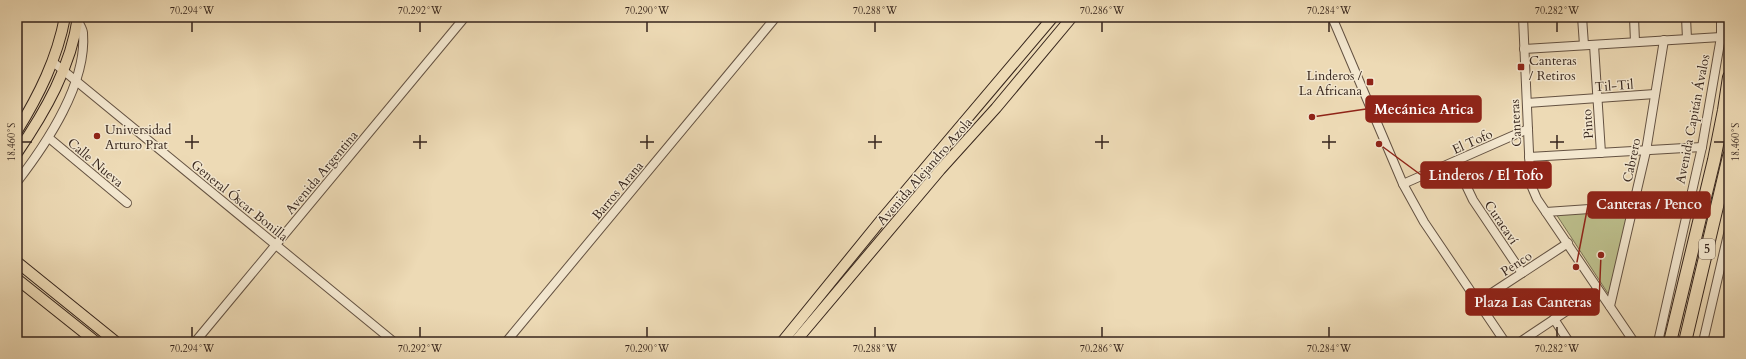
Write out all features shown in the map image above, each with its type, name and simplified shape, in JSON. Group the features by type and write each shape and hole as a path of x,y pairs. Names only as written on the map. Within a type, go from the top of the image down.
{"highway":[{"name":"5","path":"1670,342 1714,160 1729,77"},
{"name":"5","path":"1685,342 1729,156"}],"main road":[{"path":"17,131 36,100 53,62 65,17"},
{"name":"Avenida Alejandro Azola","path":"782,342 882,219 1053,17"},
{"name":"Avenida Alejandro Azola","path":"796,342 940,170 996,108 1072,17"},
{"path":"17,153 52,94 63,71 71,48 77,18"},
{"path":"17,262 116,342"},
{"path":"17,279 96,342"},
{"path":"55,309 63,299"}],"street":[{"name":"Avenida Argentina","path":"195,342 465,17"},
{"name":"Barros Arana","path":"506,342 776,17"},
{"path":"1332,17 1403,184 1424,222 1505,342"},
{"name":"Canteras","path":"1523,17 1529,157 1531,185 1534,194 1634,342"},
{"path":"1582,17 1584,45"},
{"path":"1634,17 1635,42"},
{"path":"1686,17 1687,39"},
{"name":"Avenida Capitán Ávalos","path":"1658,342 1702,147 1721,37 1721,17"},
{"path":"17,182 49,138 64,108 75,80 81,58 83,32 77,18"},
{"path":"1524,49 1721,37"},
{"name":"Cabrero","path":"1610,306 1646,150 1664,40"},
{"name":"Pinto","path":"1594,45 1601,153"},
{"name":"General Óscar Bonilla","path":"53,62 394,342"},
{"name":"Til-Til","path":"1527,103 1655,94"},
{"name":"El Tofo","path":"1403,184 1528,129"},
{"name":"Calle Nueva","path":"49,138 127,203"},
{"path":"1529,157 1702,147"},
{"name":"Curacaví","path":"1455,162 1473,200 1522,273"},
{"path":"1546,212 1633,206"},
{"path":"1703,342 1726,256 1729,230"},
{"name":"Penco","path":"1478,302 1568,243"},
{"path":"1520,342 1598,290"},
{"path":"1554,319 1569,342"}],"green space":[{"path":"1629,208 1609,295 1556,214"}],"place":[{"name":"Canteras / Retiros","path":"1521,67"},
{"name":"Linderos / La Africana","path":"1370,82"},
{"name":"Mecánica Arica","path":"1312,117"},
{"name":"Universidad Arturo Prat","path":"97,136"},
{"name":"Linderos / El Tofo","path":"1379,144"},
{"name":"Plaza Las Canteras","path":"1601,255"},
{"name":"Canteras / Penco","path":"1576,267"}]}
